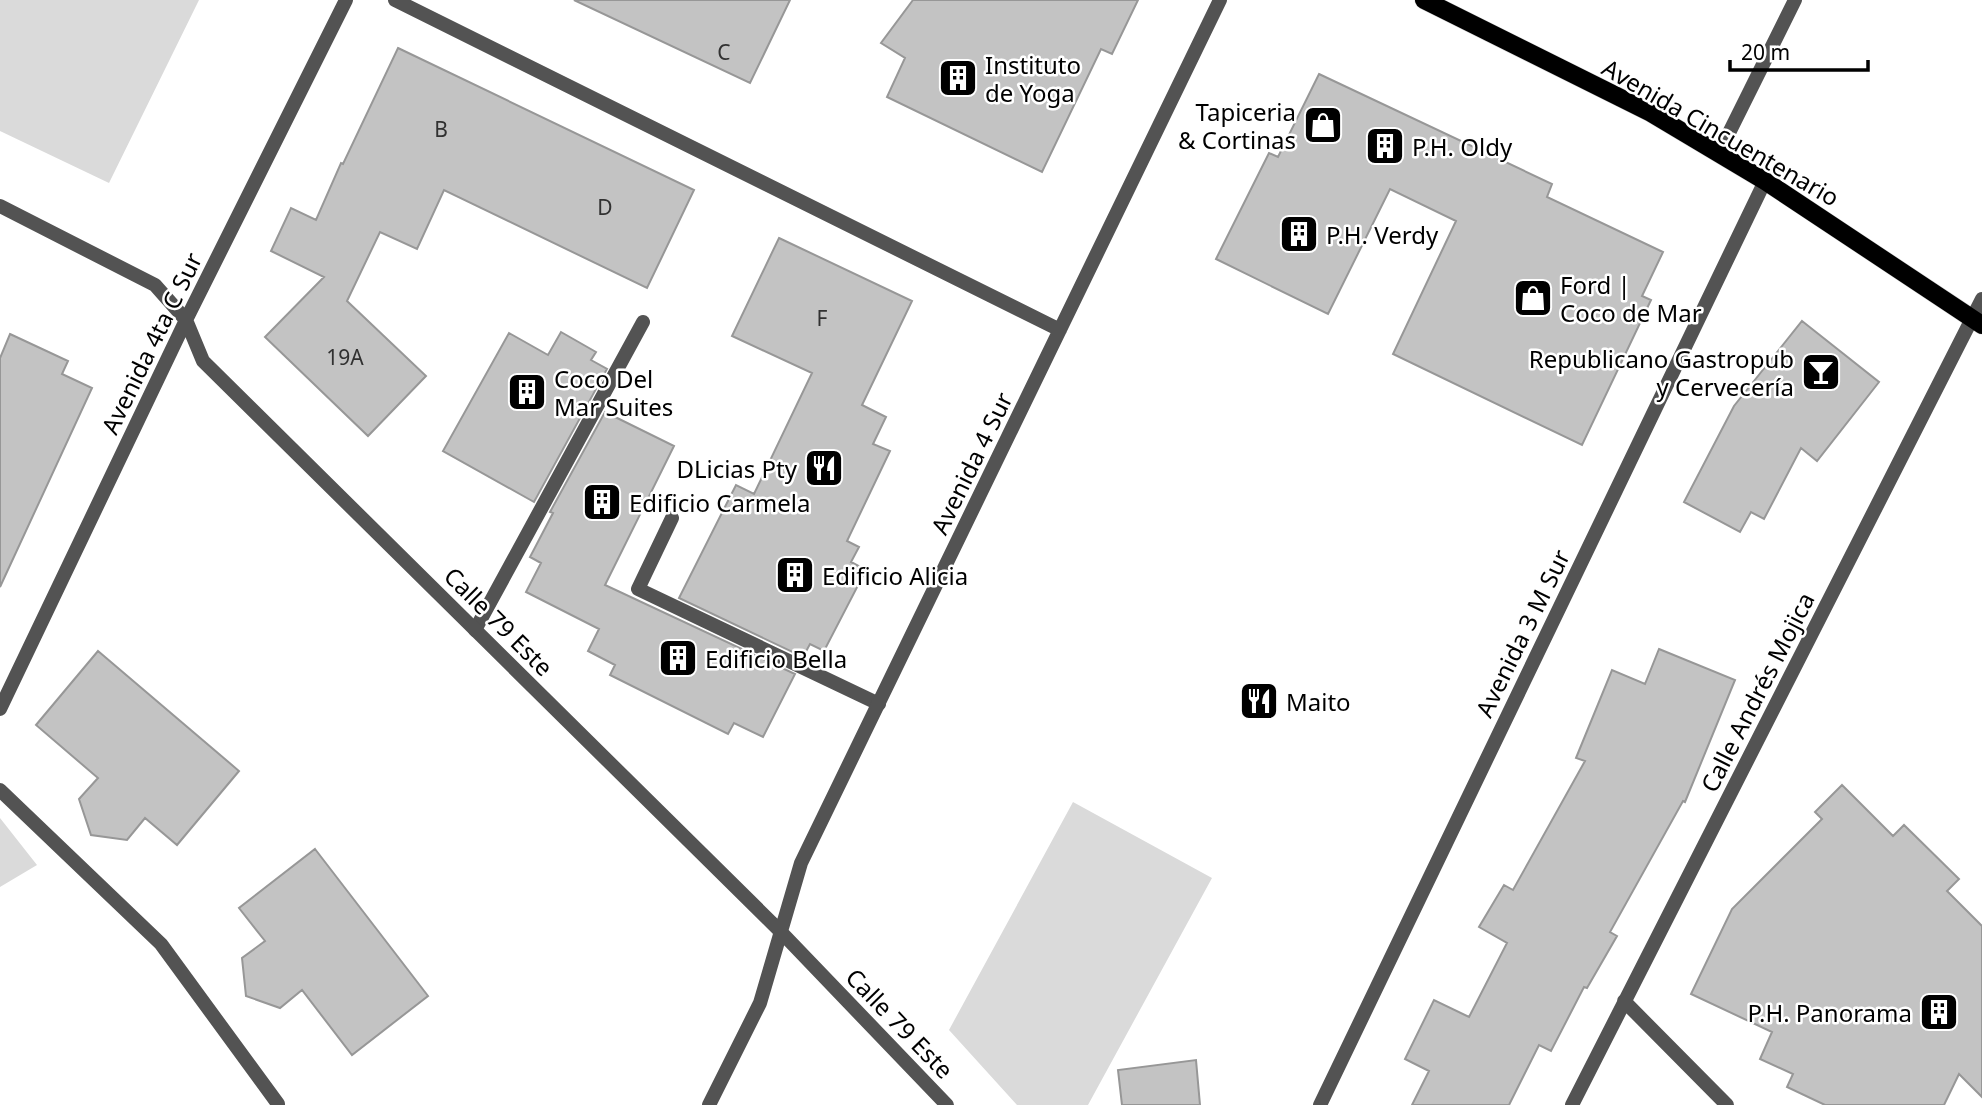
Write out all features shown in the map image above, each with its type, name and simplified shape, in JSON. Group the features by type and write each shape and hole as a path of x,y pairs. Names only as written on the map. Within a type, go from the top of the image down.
{"main road":[{"name":"Avenida Cincuentenario","path":"1424,0 1651,113 1765,181 1978,321"}],"street":[{"name":"Avenida 4ta C Sur","path":"0,709 186,320 346,0"},
{"path":"395,0 1060,330"},
{"name":"Avenida 4 Sur","path":"709,1105 760,1003 801,863 1220,0"},
{"path":"1719,153 1795,0"},
{"name":"Avenida 3 M Sur","path":"1320,1105 1765,181"},
{"name":"Calle 79 Este","path":"0,206 155,285 186,320 203,361 781,932 947,1105"},
{"name":"Calle Andrés Mojica","path":"1572,1105 1978,321 1982,299"},
{"path":"474,629 643,322"},
{"path":"672,518 638,589 879,704"},
{"path":"0,790 161,944 278,1104"},
{"path":"1625,1002 1727,1105"}],"shaded area":[{"path":"0,0 199,0 109,183 0,131"},
{"path":"1073,802 1212,878 1088,1105 1017,1105 949,1030"},
{"path":"0,818 37,865 0,887"}],"building":[{"path":"574,0 790,0 750,83"},
{"path":"913,0 1138,0 1112,54 1101,49 1042,172 887,97 905,58 881,43"},
{"path":"398,48 694,190 647,288 444,190 417,249 380,232 347,301 426,376 368,436 265,337 324,277 271,251 291,208 316,220"},
{"path":"1319,74 1552,184 1547,197 1663,252 1642,296 1651,300 1582,445 1393,354 1456,221 1390,189 1328,314 1216,259 1269,153 1278,157"},
{"path":"779,238 912,301 862,405 886,417 873,444 890,451 847,541 859,547 851,562 866,570 824,651 810,644 803,657 679,598 736,485 754,494 812,373 732,336"},
{"path":"1802,321 1879,382 1817,461 1801,448 1764,519 1751,512 1740,532 1684,502 1734,406"},
{"name":"Coco Del Mar Suites","path":"561,332 596,352 591,360 607,369 534,502 443,451 509,333 548,355"},
{"path":"10,334 68,361 62,374 92,388 0,587 0,358"},
{"path":"605,412 674,446 605,585 795,674 763,737 734,723 728,734 610,675 615,665 588,651 599,629 526,592 541,563 530,557 553,513 550,512"},
{"path":"1659,649 1735,680 1685,802 1683,801 1610,932 1617,936 1587,988 1584,987 1551,1051 1539,1045 1509,1105 1412,1105 1429,1071 1405,1059 1434,1000 1469,1017 1507,943 1479,927 1504,885 1513,890 1585,761 1576,758 1612,670 1645,684"},
{"path":"98,651 239,771 177,845 145,818 127,840 91,835 79,799 98,778 36,725"},
{"path":"1842,785 1893,836 1904,825 1959,879 1947,891 1982,926 1982,1097 1959,1074 1944,1105 1825,1105 1787,1087 1793,1074 1760,1059 1772,1032 1691,994 1732,909 1822,819 1815,812"},
{"path":"315,849 428,996 352,1055 302,990 280,1008 246,996 242,958 265,941 239,908"},
{"path":"1196,1060 1200,1105 1122,1105 1118,1070"}],"place":[{"name":"Instituto de Yoga","path":"958,78"},
{"name":"Tapiceria & Cortinas","path":"1323,125"},
{"name":"P.H. Oldy","path":"1385,146"},
{"name":"P.H. Verdy","path":"1299,234"},
{"name":"Ford | Coco de Mar","path":"1533,298"},
{"name":"Republicano Gastropub y Cervecería","path":"1821,372"},
{"name":"Coco Del Mar Suites","path":"527,392"},
{"name":"DLicias Pty","path":"824,468"},
{"name":"Edificio Carmela","path":"602,502"},
{"name":"Edificio Alicia","path":"795,575"},
{"name":"Edificio Bella","path":"678,658"},
{"name":"Maito","path":"1259,701"},
{"name":"P.H. Panorama","path":"1939,1012"}]}
